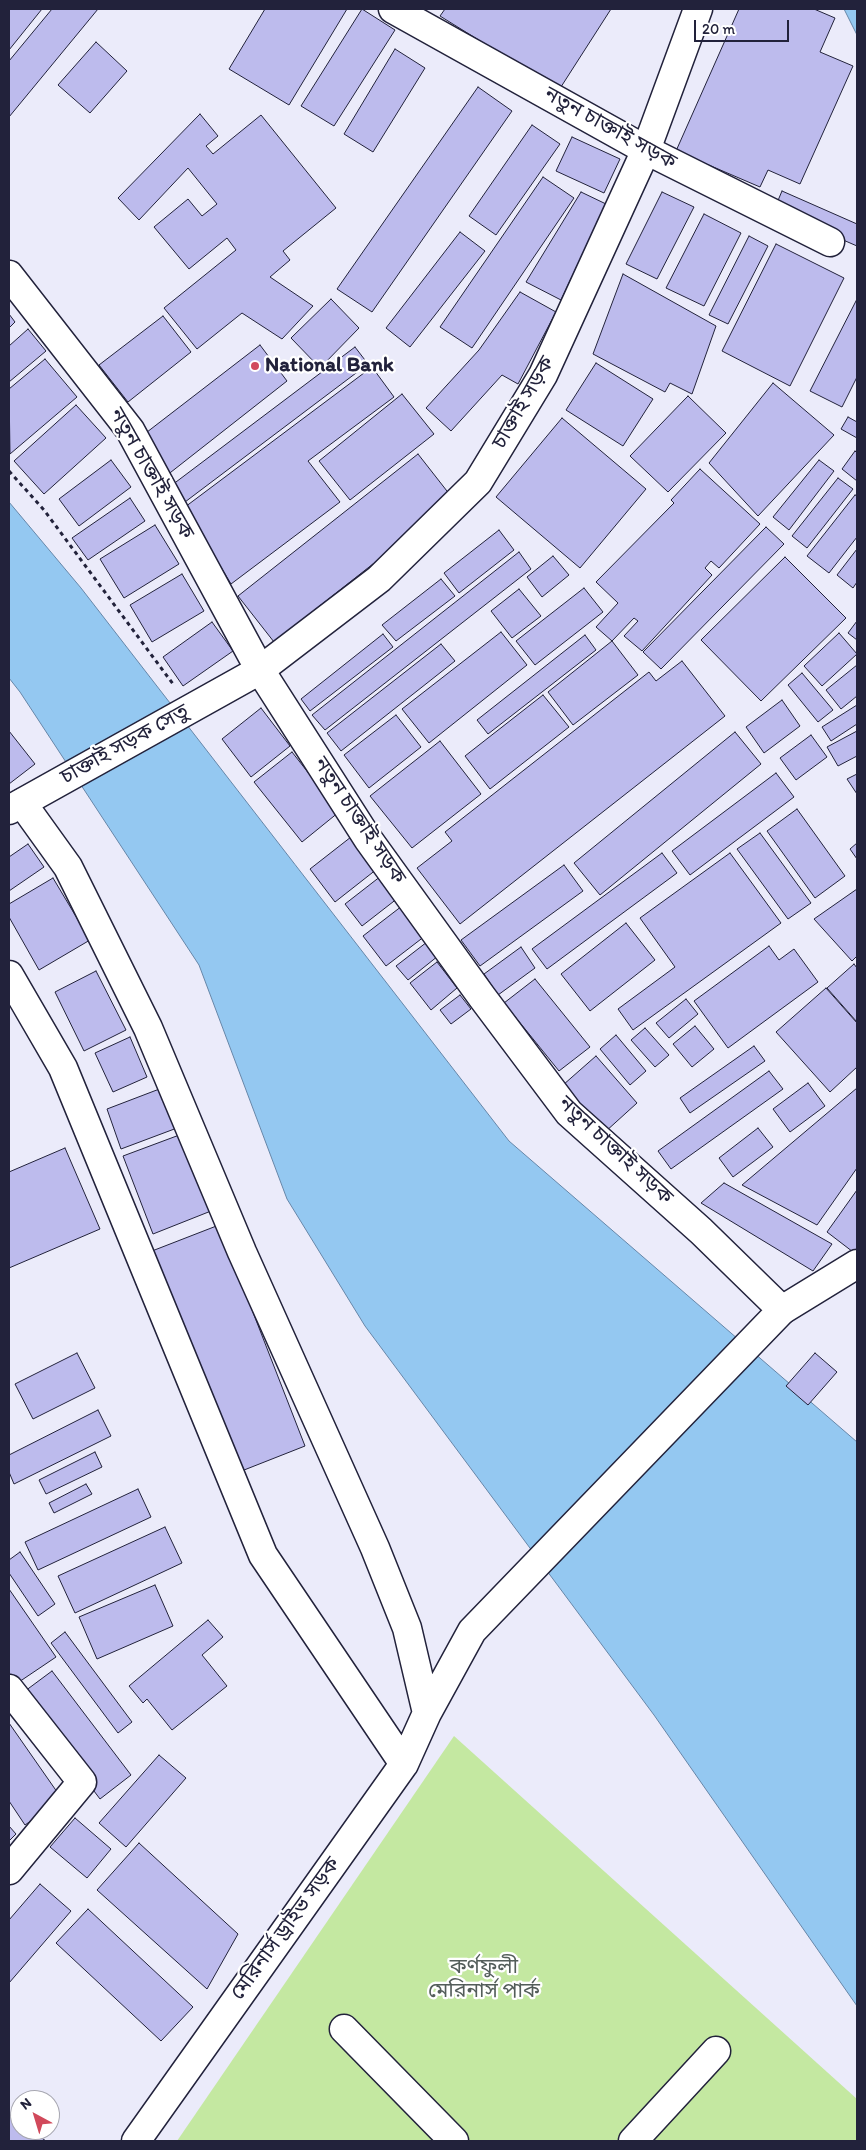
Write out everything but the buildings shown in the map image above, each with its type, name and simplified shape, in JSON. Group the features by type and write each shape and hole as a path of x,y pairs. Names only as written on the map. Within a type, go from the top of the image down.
{"street":[{"name":"নতুন চাক্তাই সড়ক","path":"393,9 646,150 830,242"},
{"name":"চাক্তাই সড়ক","path":"215,696 260,670 379,578 478,482 543,375 646,150 698,9"},
{"name":"নতুন চাক্তাই সড়ক","path":"9,275 130,430 260,670 368,839 569,1113 701,1231 782,1310"},
{"name":"চাক্তাই সড়ক সেতু","path":"22,803 215,696"},
{"path":"22,803 68,867 148,1028 242,1252 375,1548 407,1628 427,1713"},
{"path":"9,975 62,1068 263,1555 404,1764"},
{"name":"মেরিনার্স ড্রাইভ সড়ক","path":"136,2141 404,1764 427,1713 472,1631 782,1310 857,1264"},
{"path":"9,1689 82,1782 9,1870"},
{"path":"344,2029 454,2141"},
{"path":"633,2141 716,2052"}],"path":[{"path":"9,470 44,510 132,627 190,709"}],"green space":[{"name":"কর্ণফুলী মেরিনার্স পার্ক","path":"454,1736 857,2099 857,2141 177,2141"}],"water":[{"path":"844,9 857,9 857,35"},
{"path":"9,502 81,588 509,1141 857,1442 857,2006 654,1715 365,1326 287,1199 199,965 9,678"}],"place":[{"name":"National Bank","path":"255,366"}]}
